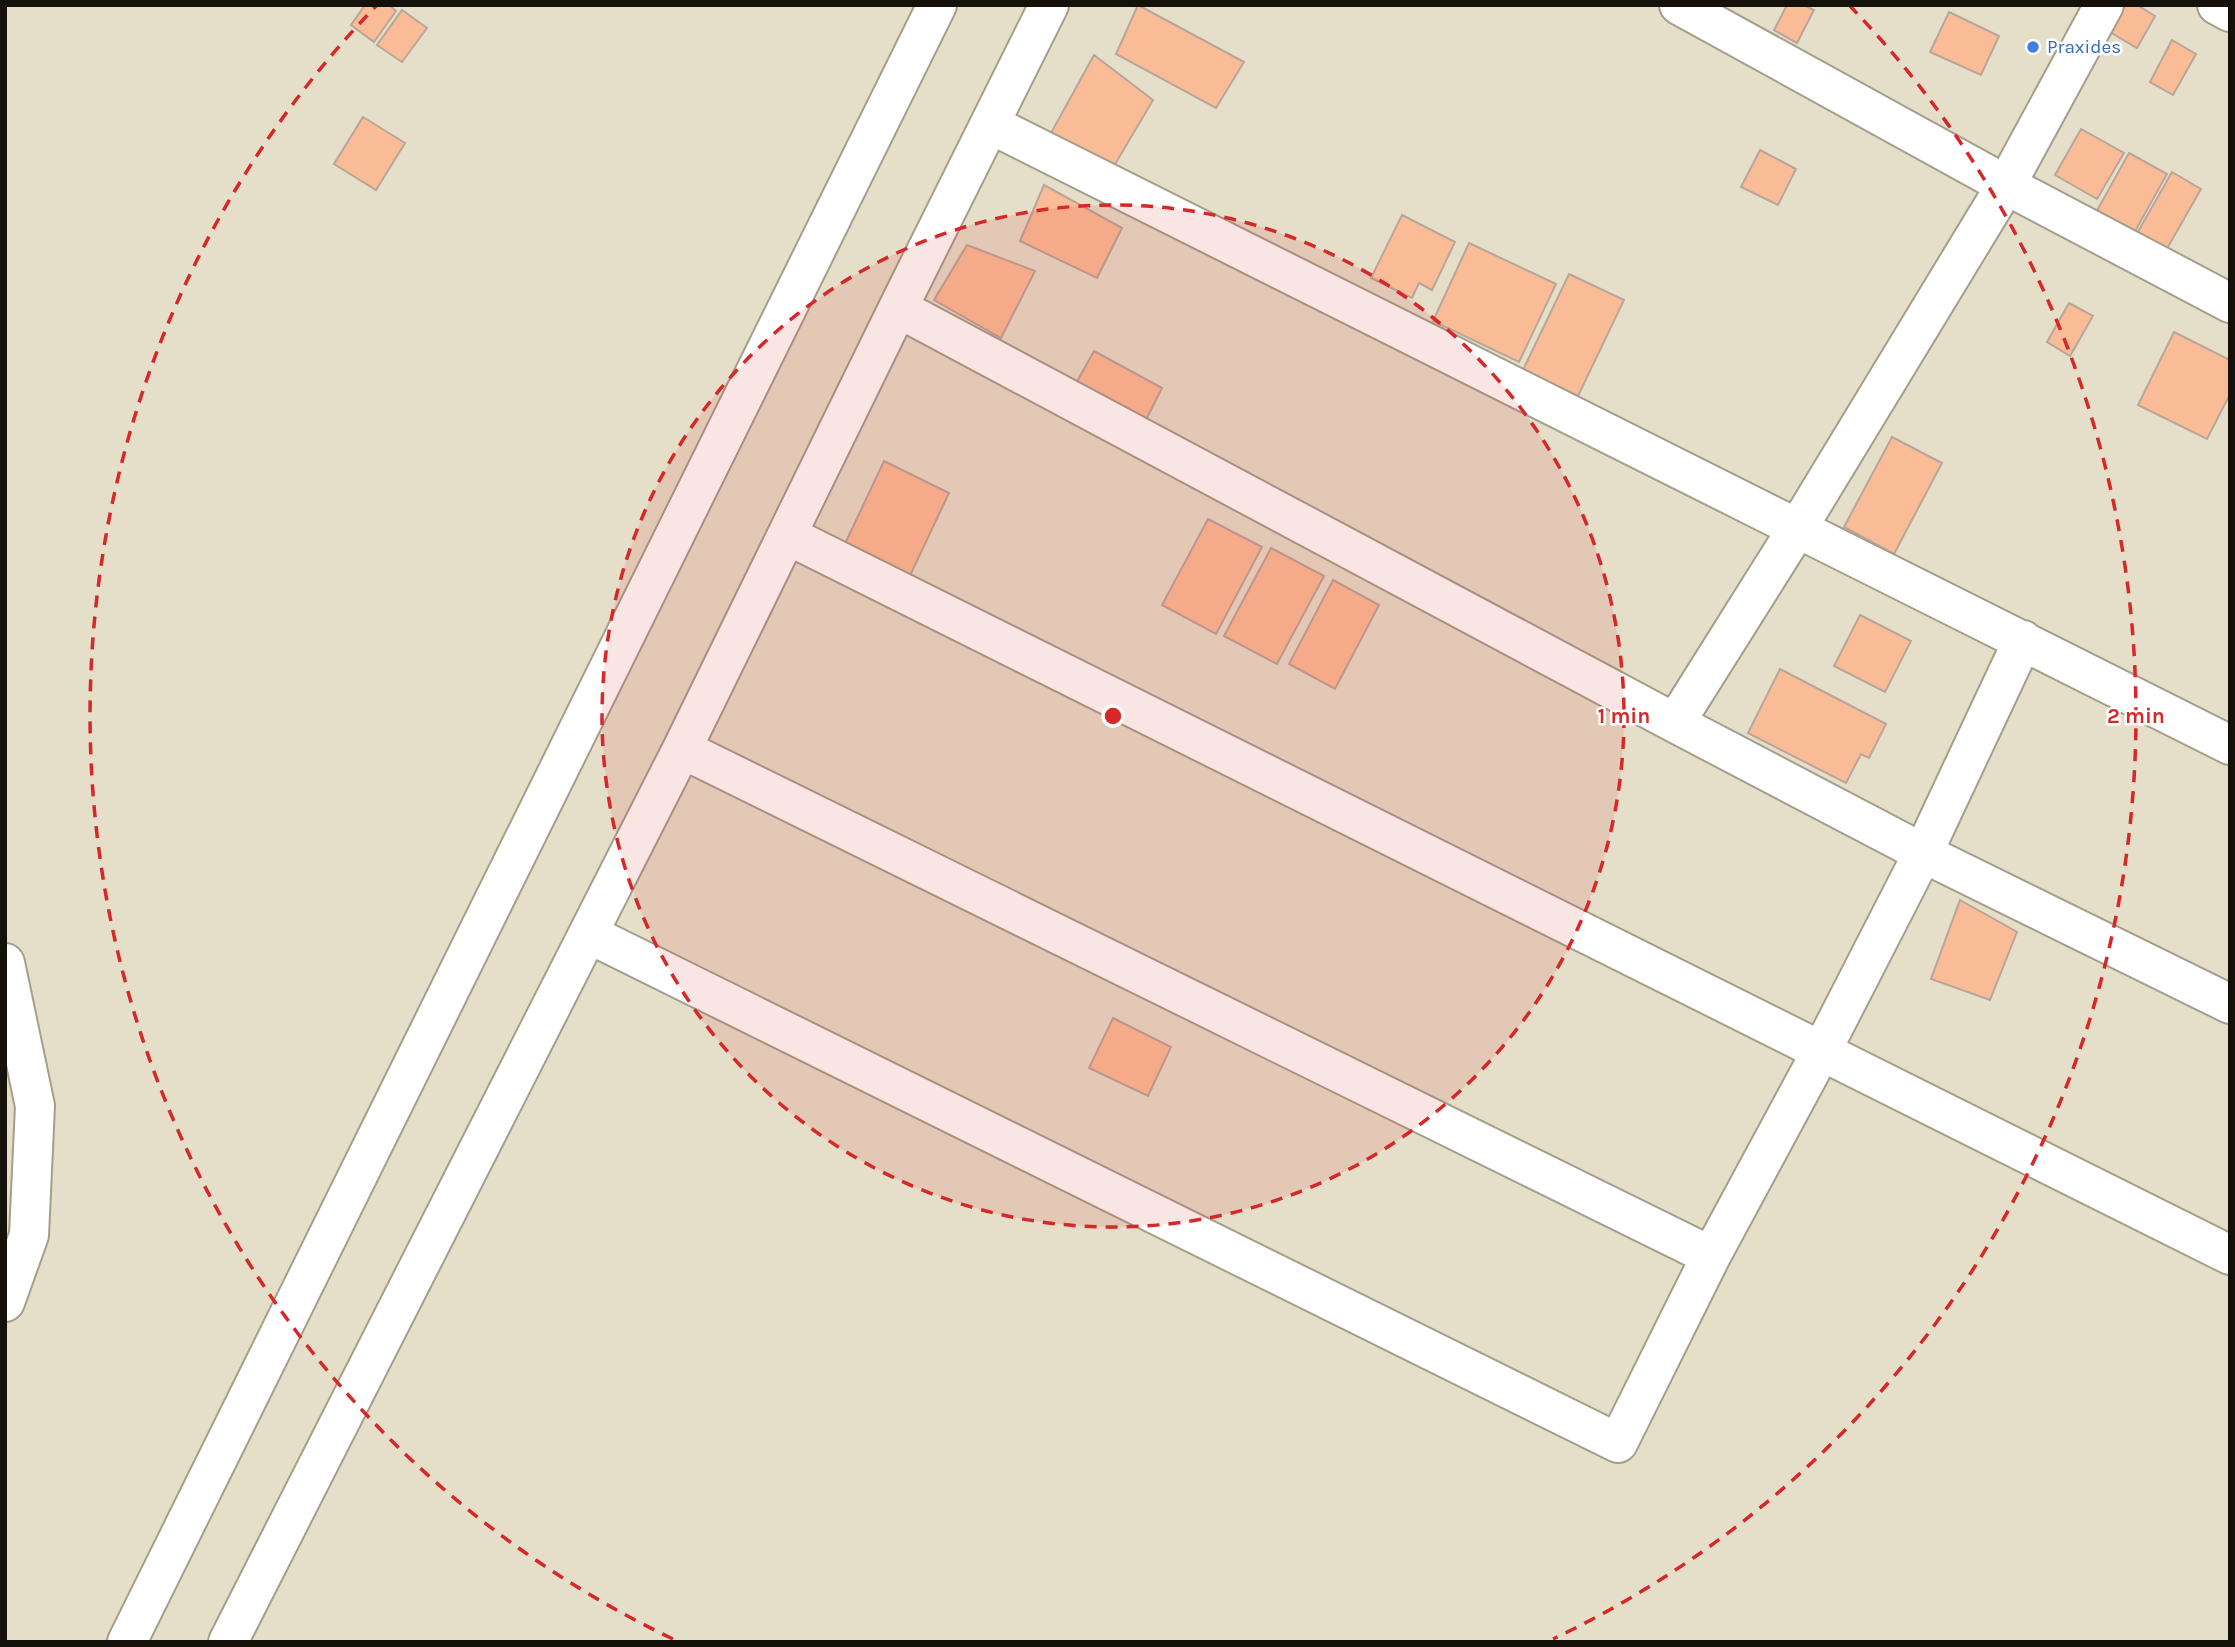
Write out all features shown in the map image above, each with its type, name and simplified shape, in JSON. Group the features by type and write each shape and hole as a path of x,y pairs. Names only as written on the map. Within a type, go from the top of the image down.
{"street":[{"path":"127,1642 937,5"},
{"path":"228,1642 682,749 1049,5"},
{"path":"1679,5 2006,185 2230,303"},
{"path":"1675,723 1797,529 2006,185 2104,5"},
{"path":"2217,5 2230,12"},
{"path":"990,124 2230,745"},
{"path":"898,308 1923,853 2230,1004"},
{"path":"787,535 2230,1255"},
{"path":"589,934 1618,1443 1711,1256 1821,1052 1923,853 2023,640"},
{"path":"682,749 1711,1256"},
{"path":"5,963 35,1106 29,1235 5,1302"}],"building":[{"path":"365,5 389,5 396,11 374,42 351,25"},
{"path":"1138,5 1244,62 1216,108 1116,54"},
{"path":"1787,5 1804,5 1814,10 1797,43 1774,30"},
{"path":"2123,5 2137,5 2155,16 2137,48 2108,31"},
{"path":"402,10 427,28 402,62 377,45"},
{"path":"1949,12 1999,36 1981,75 1930,52"},
{"path":"2172,40 2196,54 2173,95 2150,82"},
{"path":"1094,55 1153,100 1114,166 1051,133"},
{"path":"363,117 405,143 376,190 334,164"},
{"path":"2081,129 2124,153 2097,199 2055,175"},
{"path":"1760,150 1796,169 1778,205 1741,187"},
{"path":"2129,153 2167,174 2133,235 2095,214"},
{"path":"2172,172 2201,189 2164,254 2135,237"},
{"path":"1044,185 1122,228 1097,278 1020,241"},
{"path":"1402,215 1455,242 1432,290 1419,283 1412,298 1371,278"},
{"path":"1469,243 1556,284 1519,362 1433,321"},
{"path":"967,245 1035,271 1001,338 934,300"},
{"path":"1569,274 1624,300 1578,396 1523,370"},
{"path":"2069,303 2093,316 2070,356 2047,342"},
{"path":"2174,332 2230,360 2230,394 2207,439 2138,405"},
{"path":"1094,351 1162,388 1145,422 1075,385"},
{"path":"1892,437 1942,463 1894,554 1844,527"},
{"path":"884,461 949,493 907,582 842,550"},
{"path":"1208,519 1262,547 1216,634 1162,605"},
{"path":"1271,548 1324,576 1277,664 1224,636"},
{"path":"1333,580 1379,605 1335,689 1289,664"},
{"path":"1860,615 1911,641 1885,692 1834,666"},
{"path":"1780,669 1886,724 1869,758 1861,754 1846,783 1748,733"},
{"path":"1960,900 2017,932 1990,1000 1931,979"},
{"path":"1113,1018 1171,1047 1148,1096 1089,1068"}],"place":[{"name":"Praxides","path":"2033,47"}]}
